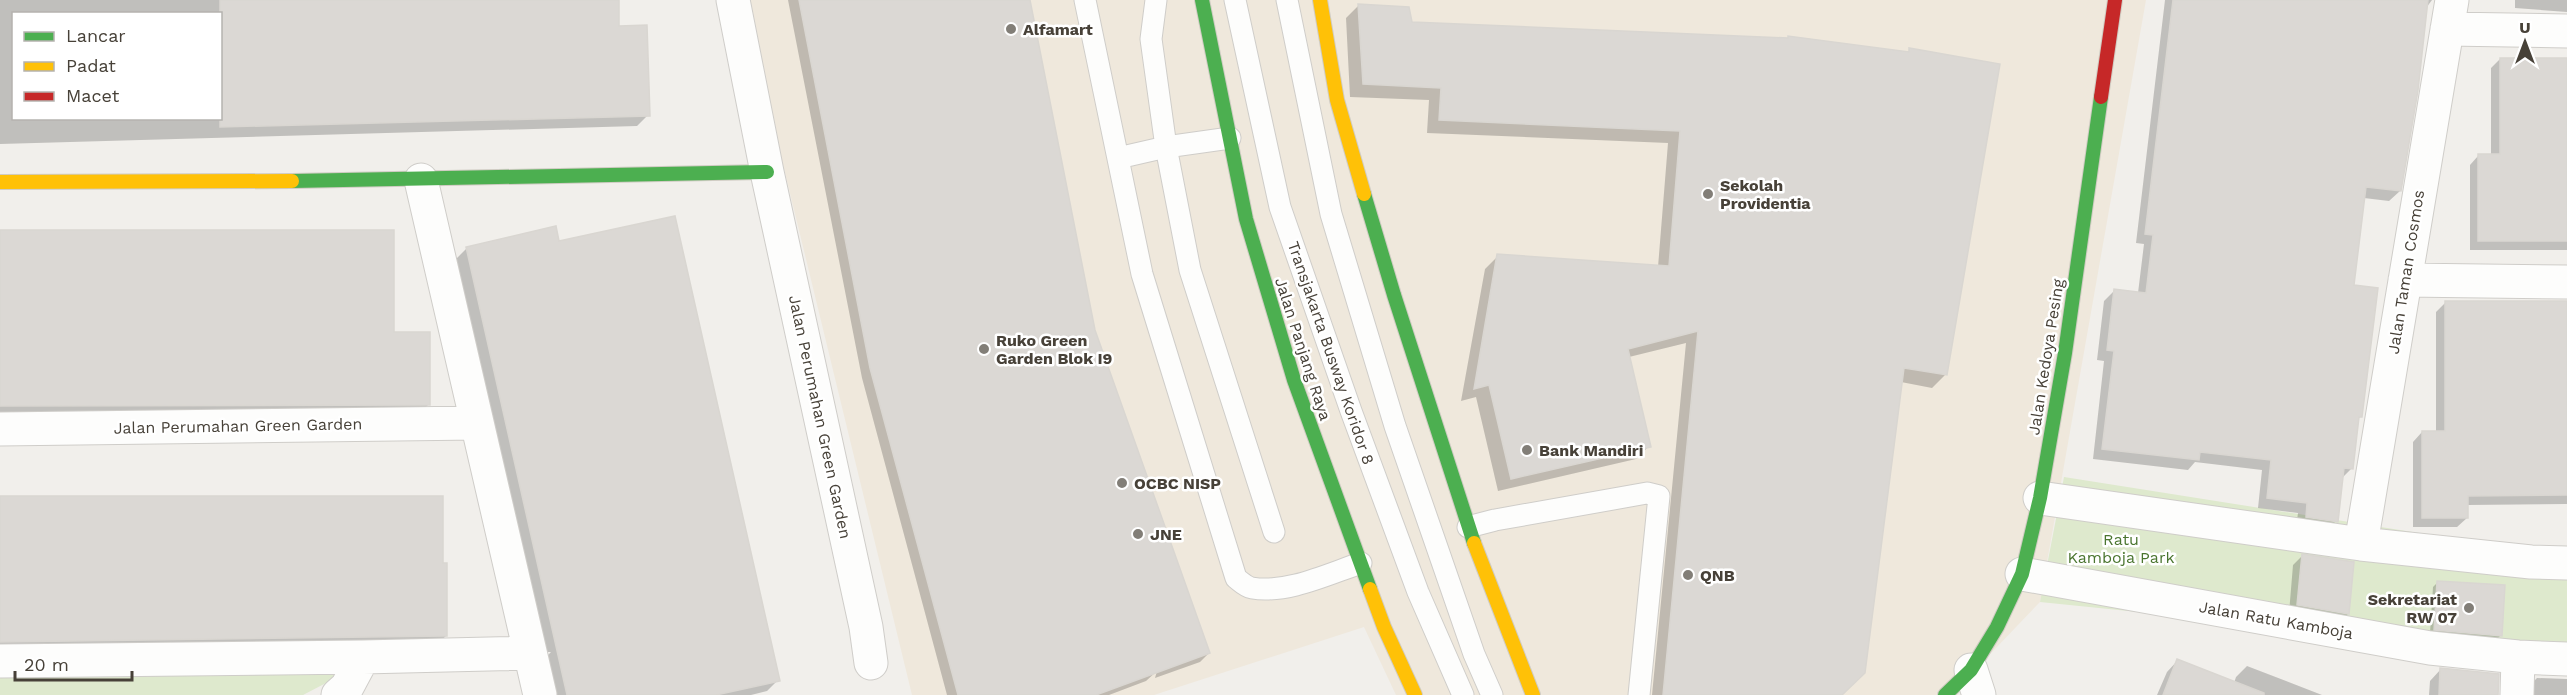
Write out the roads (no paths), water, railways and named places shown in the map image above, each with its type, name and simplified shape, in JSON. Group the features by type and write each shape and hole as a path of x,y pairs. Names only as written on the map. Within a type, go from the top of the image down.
{"street":[{"name":"Jalan Perumahan Green Garden","path":"734,0 767,172 866,627 871,663"},
{"name":"Jalan Panjang Raya","path":"1202,0 1246,219 1294,381 1384,627 1414,695"},
{"path":"1320,0 1338,100 1394,296 1468,527 1533,695"},
{"name":"Jalan Kedoya Pesing","path":"1945,695 1975,682 2022,574 2040,498 2066,342 2115,0"},
{"path":"2449,14 2567,31"},
{"name":"Jalan Taman Cosmos","path":"2361,544 2449,14"},
{"path":"0,182 421,180 767,172"},
{"path":"421,180 540,695"},
{"path":"2405,280 2567,282"},
{"name":"Jalan Perumahan Green Garden","path":"0,429 477,423"},
{"path":"2040,498 2361,544 2531,562 2567,563"},
{"name":"Jalan Ratu Kamboja","path":"2022,574 2430,648 2518,657 2567,659"},
{"path":"0,661 530,653"},
{"path":"338,695 347,687 363,657"},
{"path":"2517,695 2518,657"}],"lane":[{"path":"1085,0 1142,274 1236,578 1249,588 1272,589 1297,584 1361,563"},
{"path":"1156,0 1151,39 1166,147 1190,270 1274,532"},
{"name":"Transjakarta Busway Koridor 8","path":"1235,0 1280,207 1410,571 1463,695"},
{"path":"1287,0 1331,214 1395,426 1474,654 1492,695"},
{"path":"1118,158 1166,147 1230,138"},
{"path":"1468,527 1647,493 1659,496 1639,695"}],"place":[{"name":"Alfamart","path":"1011,29"},
{"name":"Sekolah Providentia","path":"1708,194"},
{"name":"Ruko Green Garden Blok I9","path":"984,349"},
{"name":"Bank Mandiri","path":"1527,450"},
{"name":"OCBC NISP","path":"1122,483"},
{"name":"JNE","path":"1138,534"},
{"name":"QNB","path":"1688,575"},
{"name":"Sekretariat RW 07","path":"2469,608"}],"park label":[{"name":"Ratu Kamboja Park","path":"2121,548"}]}
